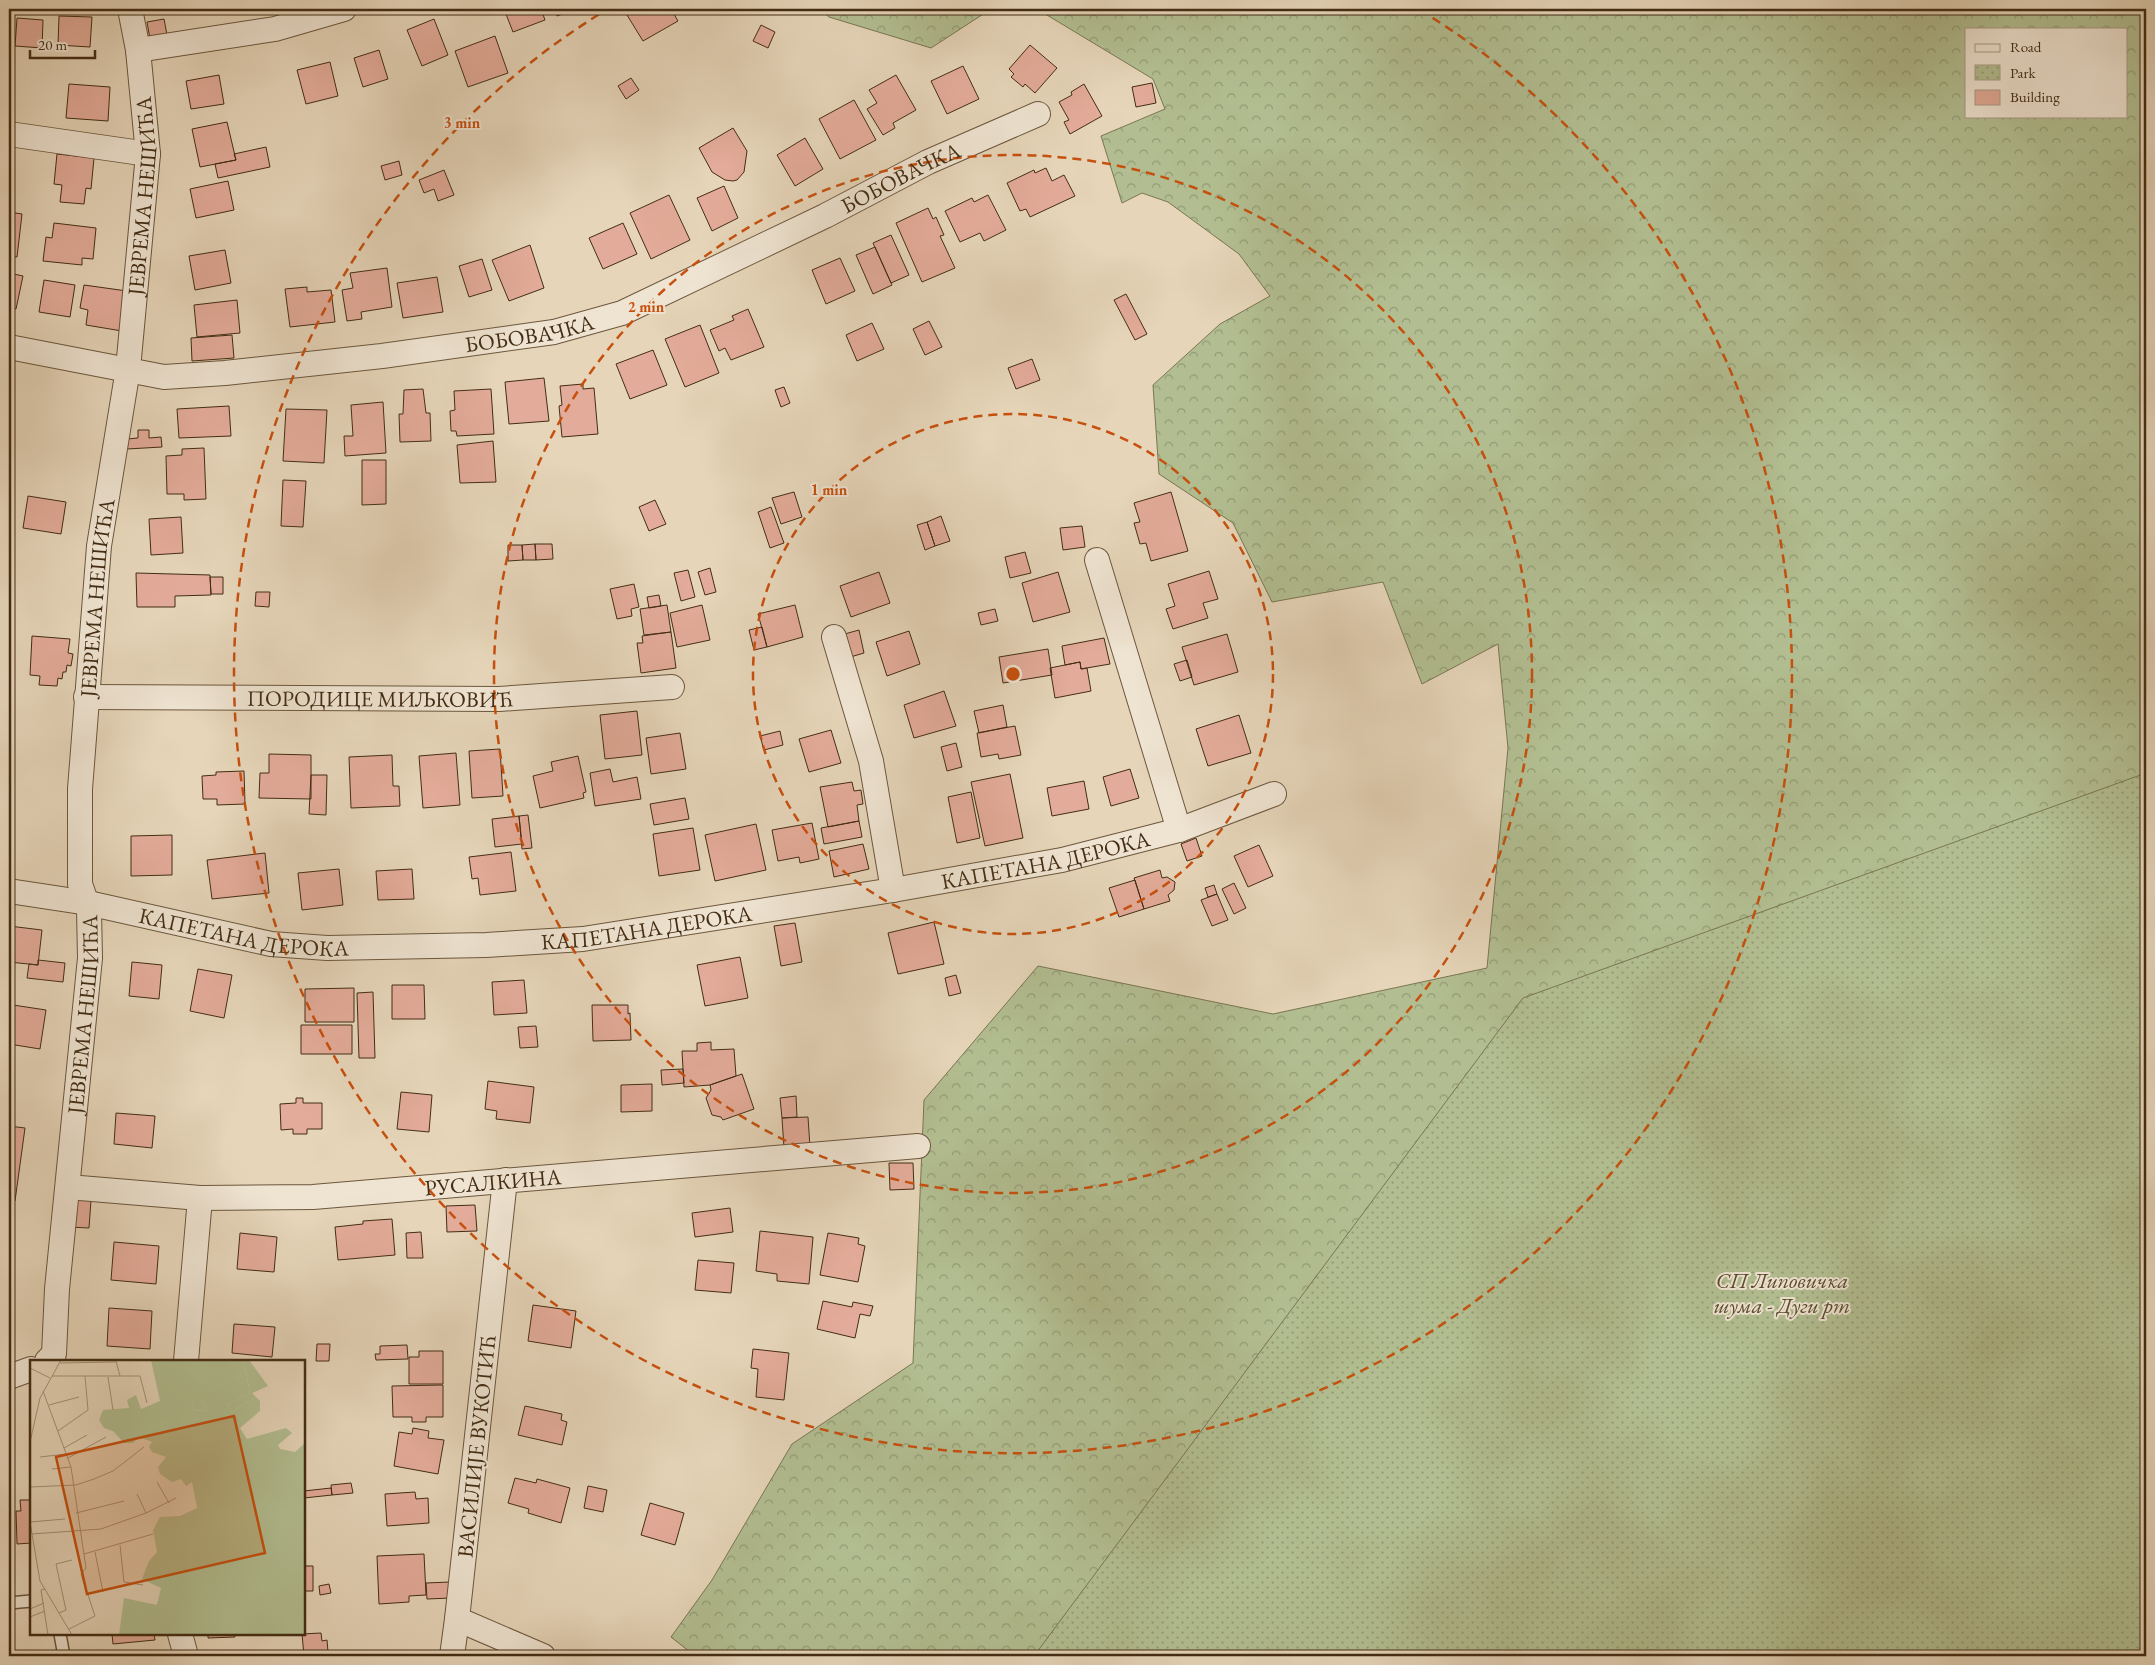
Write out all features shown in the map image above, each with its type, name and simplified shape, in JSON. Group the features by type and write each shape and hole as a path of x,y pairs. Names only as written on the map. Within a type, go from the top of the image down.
{"street":[{"name":"ЈЕВРЕМА НЕШИЋА","path":"49,1360 54,1354 57,1289 90,958 88,903 83,894 80,873 80,789 86,697 99,546 128,369 148,154 138,50 130,9"},
{"path":"138,50 276,29 344,9"},
{"name":"БОБОВАЧКА","path":"9,347 164,377 225,373 382,356 554,332 622,313 825,216 928,162 1038,114"},
{"path":"9,134 148,154"},
{"path":"1097,560 1179,830"},
{"path":"834,637 871,761 893,890"},
{"name":"ПОРОДИЦЕ МИЉКОВИЋ","path":"86,697 499,699 672,687"},
{"name":"КАПЕТАНА ДЕРОКА","path":"9,891 88,903 271,944 326,948 486,945 582,939 893,890 1062,860 1179,830 1274,794"},
{"name":"РУСАЛКИНА","path":"68,1187 200,1198 313,1197 918,1146"},
{"name":"ВАСИЛИЈЕ ВУКОТИЋ","path":"452,1656 505,1180"},
{"path":"186,1360 200,1198"},
{"path":"9,1377 30,1369"},
{"path":"457,1619 543,1656"},
{"path":"180,1635 186,1656"}],"lane":[{"path":"9,1603 30,1601"},
{"path":"60,1635 64,1656"}],"green space":[{"path":"820,9 991,9 931,48 829,17"},
{"path":"1037,9 2146,9 2146,1656 695,1656 671,1637 712,1580 792,1444 913,1363 924,1100 1038,966 1273,1014 1487,968 1508,748 1498,644 1422,684 1383,582 1272,602 1233,523 1159,474 1153,385 1220,324 1270,296 1239,254 1168,202 1142,193 1122,203 1101,136 1165,109 1153,79"},
{"name":"СП Липовичка шума - Дуги рт","path":"2146,773 2146,1656 1034,1656 1523,998"}],"building":[{"path":"504,9 541,9 545,20 513,32"},
{"path":"555,9 577,9 557,16"},
{"path":"629,9 671,9 678,21 643,41 627,15 631,13"},
{"path":"59,16 92,17 90,47 58,45"},
{"path":"17,18 43,20 42,48 15,46"},
{"path":"164,19 167,35 150,39 147,22"},
{"path":"434,19 448,55 422,66 407,30"},
{"path":"761,25 775,32 768,48 753,41"},
{"path":"495,36 508,73 468,87 455,51"},
{"path":"1030,45 1057,68 1035,93 1025,84 1023,87 1011,77 1014,74 1009,69"},
{"path":"379,50 388,79 363,87 354,58"},
{"path":"330,62 338,96 306,104 297,70"},
{"path":"963,66 979,99 947,114 931,81"},
{"path":"219,75 224,104 191,109 186,81"},
{"path":"896,75 916,110 893,123 895,128 883,135 867,109 877,103 869,90"},
{"path":"631,78 639,90 626,99 618,86"},
{"path":"1152,83 1156,103 1136,107 1132,87"},
{"path":"69,84 110,87 108,121 66,118"},
{"path":"1084,84 1102,116 1070,134 1064,122 1069,120 1059,102 1072,95 1071,92"},
{"path":"854,100 876,140 840,159 819,119"},
{"path":"227,122 236,160 200,167 192,129"},
{"path":"733,128 747,151 744,172 737,180 733,181 725,180 712,172 699,148"},
{"path":"805,138 823,169 795,186 777,155"},
{"path":"266,147 270,167 218,178 215,164 236,160 234,154"},
{"path":"57,154 94,158 91,189 86,188 84,204 60,202 62,185 54,184"},
{"path":"399,161 402,175 385,180 381,166"},
{"path":"1046,168 1052,181 1064,175 1075,196 1030,217 1026,209 1020,211 1007,183 1034,170 1035,173"},
{"path":"444,170 454,195 438,201 434,189 424,193 419,180"},
{"path":"228,181 234,210 196,218 190,189"},
{"path":"724,186 738,218 712,231 697,198"},
{"path":"669,195 690,240 651,259 630,213"},
{"path":"988,195 1006,230 984,241 980,233 960,242 945,211 972,198 974,202"},
{"path":"928,208 933,219 936,217 944,235 940,236 955,268 922,282 896,223"},
{"path":"9,212 22,214 17,257 9,256"},
{"path":"54,223 96,228 93,259 82,258 82,265 43,261 46,237 52,238"},
{"path":"623,223 637,254 603,269 589,238"},
{"path":"891,235 909,275 891,283 873,243"},
{"path":"530,245 544,288 509,301 492,260"},
{"path":"875,247 892,285 873,294 856,255"},
{"path":"225,250 231,283 195,290 189,256"},
{"path":"840,258 855,291 826,304 812,270"},
{"path":"482,259 492,290 469,297 459,266"},
{"path":"387,268 392,307 361,312 362,319 347,321 342,290 353,288 350,273"},
{"path":"9,273 23,276 16,309 9,307"},
{"path":"437,277 443,312 403,318 397,283"},
{"path":"44,280 75,285 70,317 39,312"},
{"path":"84,285 127,291 122,331 86,325 88,310 80,308"},
{"path":"307,287 307,292 331,290 335,322 290,327 285,289"},
{"path":"1126,294 1147,334 1135,340 1114,300"},
{"path":"237,300 240,333 197,337 194,305"},
{"path":"748,309 764,347 731,360 725,348 719,351 710,330 734,320 732,316"},
{"path":"929,321 942,347 925,355 913,329"},
{"path":"872,323 884,349 857,361 846,335"},
{"path":"700,325 719,373 685,387 665,339"},
{"path":"232,335 234,358 192,361 191,338"},
{"path":"653,350 667,385 630,399 616,364"},
{"path":"1032,359 1040,380 1016,389 1008,368"},
{"path":"544,378 549,421 509,424 505,382"},
{"path":"583,384 583,389 594,388 598,434 562,437 559,406 562,405 560,386"},
{"path":"784,387 790,403 781,407 775,390"},
{"path":"423,389 426,413 430,413 431,441 400,442 399,414 403,414 404,390"},
{"path":"491,389 494,434 457,436 456,431 451,431 450,411 455,410 454,391"},
{"path":"383,402 386,453 345,456 344,436 353,436 351,405"},
{"path":"229,406 231,436 179,438 177,409"},
{"path":"286,409 327,410 324,463 283,461"},
{"path":"138,430 149,430 149,438 161,437 162,447 127,449 127,439 138,438"},
{"path":"493,441 496,482 460,483 457,445"},
{"path":"204,448 206,499 184,500 184,494 167,494 166,456 182,455 182,449"},
{"path":"362,460 386,460 386,504 362,505"},
{"path":"283,480 306,481 303,527 281,526"},
{"path":"794,492 802,517 781,524 772,498"},
{"path":"1171,492 1188,551 1151,561 1146,543 1140,544 1134,523 1140,522 1134,503"},
{"path":"28,496 66,502 61,534 23,528"},
{"path":"655,500 666,524 649,531 639,507"},
{"path":"771,507 784,543 770,548 758,512"},
{"path":"941,516 950,541 935,546 927,522"},
{"path":"181,517 183,553 151,555 149,519"},
{"path":"927,522 935,546 925,550 917,525"},
{"path":"1082,526 1085,547 1063,550 1060,528"},
{"path":"535,544 552,544 553,559 536,560"},
{"path":"535,544 536,560 523,560 522,545"},
{"path":"508,545 522,545 523,560 508,561"},
{"path":"1025,552 1031,573 1010,578 1005,557"},
{"path":"710,568 716,592 705,595 698,572"},
{"path":"688,570 695,597 681,601 674,573"},
{"path":"1209,571 1218,599 1203,603 1208,618 1173,629 1166,609 1175,606 1168,584"},
{"path":"879,572 890,603 851,617 840,586"},
{"path":"1058,572 1070,612 1033,622 1022,583"},
{"path":"136,573 210,575 211,595 175,596 175,607 137,607"},
{"path":"210,577 223,577 223,594 211,594"},
{"path":"634,584 639,607 631,609 632,616 617,619 610,589"},
{"path":"256,592 270,592 269,607 255,606"},
{"path":"659,595 661,606 649,608 647,597"},
{"path":"667,605 671,632 644,635 640,609"},
{"path":"702,605 710,640 677,647 670,613"},
{"path":"795,605 803,637 767,647 758,614"},
{"path":"995,609 998,621 981,625 978,613"},
{"path":"762,627 767,647 754,650 749,630"},
{"path":"859,630 864,653 847,658 841,635"},
{"path":"909,631 920,664 887,676 876,642"},
{"path":"671,632 676,668 641,673 637,643 643,643 642,636"},
{"path":"1227,634 1238,672 1194,685 1182,647"},
{"path":"32,636 70,639 68,653 73,654 71,666 67,665 62,679 58,678 57,686 39,685 40,676 30,675"},
{"path":"1104,638 1110,664 1081,669 1080,662 1065,665 1062,646"},
{"path":"1048,649 1052,675 1003,683 999,657"},
{"path":"1187,660 1192,677 1180,681 1174,664"},
{"path":"1080,662 1081,669 1087,668 1091,691 1055,698 1050,668"},
{"path":"9,668 14,669 11,696 9,696"},
{"path":"944,691 956,726 914,738 904,705"},
{"path":"1003,705 1007,727 979,733 974,711"},
{"path":"637,711 642,755 605,759 600,715"},
{"path":"1239,715 1251,753 1208,766 1196,729"},
{"path":"1015,726 1021,755 999,759 998,754 981,757 977,733"},
{"path":"831,730 841,763 809,772 799,739"},
{"path":"780,731 783,745 764,750 760,736"},
{"path":"680,733 686,769 651,774 646,738"},
{"path":"956,743 962,767 947,771 941,747"},
{"path":"500,749 503,796 472,798 469,751"},
{"path":"456,753 460,805 423,808 419,756"},
{"path":"269,754 311,755 311,799 259,798 260,773 269,773"},
{"path":"392,755 393,786 399,786 400,806 351,808 349,757"},
{"path":"578,756 586,792 583,793 584,798 540,808 533,776 553,771 551,762"},
{"path":"610,769 613,782 637,777 641,799 595,806 590,773"},
{"path":"1130,769 1139,798 1111,806 1103,777"},
{"path":"244,771 245,804 217,805 217,799 203,799 202,776 216,775 216,772"},
{"path":"1010,774 1023,838 985,846 971,782"},
{"path":"311,775 327,775 326,815 309,814"},
{"path":"1084,781 1089,809 1052,816 1047,788"},
{"path":"852,782 854,791 861,790 863,804 857,805 859,821 828,827 820,787"},
{"path":"971,792 980,838 957,843 948,797"},
{"path":"685,798 689,819 654,825 650,804"},
{"path":"528,815 532,848 522,849 519,816"},
{"path":"519,816 522,844 495,847 492,819"},
{"path":"859,821 862,837 824,844 821,828"},
{"path":"812,823 819,859 800,863 799,857 778,861 772,830"},
{"path":"756,824 766,870 715,881 705,835"},
{"path":"693,828 700,870 659,876 653,834"},
{"path":"172,835 172,875 131,876 131,836"},
{"path":"1196,838 1202,856 1187,861 1181,844"},
{"path":"863,844 869,869 834,877 829,851"},
{"path":"1259,845 1273,876 1248,887 1234,856"},
{"path":"511,852 516,891 480,895 478,878 472,879 469,857"},
{"path":"265,853 269,893 212,899 207,860"},
{"path":"339,869 343,905 302,910 298,873"},
{"path":"412,869 414,899 378,900 376,871"},
{"path":"1160,870 1162,878 1167,877 1175,882 1174,890 1168,895 1170,901 1144,909 1134,878"},
{"path":"1135,880 1144,909 1119,917 1109,888"},
{"path":"1234,883 1246,908 1234,914 1222,889"},
{"path":"1214,885 1217,894 1208,897 1205,888"},
{"path":"1217,894 1228,920 1212,926 1201,900"},
{"path":"934,922 944,964 898,974 888,933"},
{"path":"795,923 802,962 781,966 774,926"},
{"path":"9,926 42,930 38,965 9,962"},
{"path":"740,957 748,998 705,1006 697,965"},
{"path":"38,960 65,963 63,982 27,978 29,964 38,965"},
{"path":"132,962 162,965 159,999 129,996"},
{"path":"198,969 232,975 224,1018 190,1011"},
{"path":"956,975 961,993 949,996 945,978"},
{"path":"524,980 527,1013 494,1015 492,982"},
{"path":"392,985 424,985 425,1019 392,1019"},
{"path":"354,988 354,1022 305,1022 305,989"},
{"path":"373,992 375,1058 359,1058 357,993"},
{"path":"13,1005 46,1010 40,1049 9,1044"},
{"path":"592,1005 628,1005 631,1040 593,1041"},
{"path":"301,1025 352,1025 352,1054 301,1054"},
{"path":"536,1026 538,1047 520,1048 518,1027"},
{"path":"711,1042 711,1050 734,1049 736,1076 710,1085 684,1087 682,1051 697,1051 697,1043"},
{"path":"683,1069 684,1083 662,1085 661,1070"},
{"path":"742,1074 754,1109 723,1120 721,1117 712,1115 706,1098 711,1090 710,1085"},
{"path":"488,1081 534,1087 530,1123 496,1119 497,1111 485,1109"},
{"path":"652,1084 652,1111 621,1112 621,1085"},
{"path":"401,1092 432,1095 429,1132 397,1129"},
{"path":"796,1096 797,1117 782,1118 780,1098"},
{"path":"296,1098 303,1098 303,1103 322,1103 322,1129 307,1129 307,1134 293,1134 293,1129 281,1130 280,1104 296,1103"},
{"path":"116,1113 155,1116 152,1148 114,1144"},
{"path":"808,1117 810,1147 784,1148 782,1118"},
{"path":"9,1126 25,1128 15,1201 9,1201"},
{"path":"889,1163 913,1163 914,1189 890,1190"},
{"path":"70,1199 91,1200 89,1228 68,1227"},
{"path":"475,1205 477,1231 447,1232 446,1206"},
{"path":"730,1208 733,1232 695,1237 692,1213"},
{"path":"392,1219 395,1255 338,1260 335,1227 363,1224 363,1221"},
{"path":"760,1231 813,1237 809,1284 777,1281 777,1274 756,1271"},
{"path":"421,1232 423,1258 407,1258 406,1233"},
{"path":"240,1233 277,1237 274,1272 237,1269"},
{"path":"828,1233 859,1238 858,1244 865,1246 858,1282 820,1275"},
{"path":"114,1242 159,1246 156,1284 111,1280"},
{"path":"698,1260 734,1263 731,1293 695,1290"},
{"path":"823,1301 852,1307 853,1302 873,1306 870,1316 860,1314 855,1338 817,1329"},
{"path":"533,1305 576,1311 571,1348 528,1341"},
{"path":"109,1308 152,1311 150,1349 107,1346"},
{"path":"234,1324 275,1327 272,1357 232,1353"},
{"path":"317,1344 330,1344 329,1361 316,1361"},
{"path":"407,1345 408,1359 376,1360 375,1354 380,1354 380,1346"},
{"path":"753,1349 789,1353 784,1400 756,1397 758,1369 751,1368"},
{"path":"419,1351 443,1351 443,1384 409,1384 409,1357 419,1357"},
{"path":"443,1385 443,1417 426,1417 426,1422 412,1422 412,1417 393,1417 392,1386"},
{"path":"525,1406 562,1414 561,1420 567,1422 562,1445 518,1435"},
{"path":"413,1428 429,1431 428,1438 444,1440 438,1474 394,1466 399,1432 412,1434"},
{"path":"515,1478 536,1483 537,1479 570,1488 561,1523 528,1513 529,1509 508,1503"},
{"path":"351,1483 353,1493 332,1495 331,1485"},
{"path":"588,1486 607,1490 603,1512 584,1508"},
{"path":"331,1488 332,1495 305,1498 305,1491"},
{"path":"415,1492 416,1499 428,1498 429,1523 387,1526 385,1494"},
{"path":"20,1500 30,1500 30,1543 17,1544 16,1511 21,1511"},
{"path":"650,1503 684,1513 675,1545 641,1535"},
{"path":"424,1554 426,1595 409,1596 409,1602 379,1604 377,1556"},
{"path":"305,1566 313,1566 313,1591 305,1591"},
{"path":"450,1582 451,1598 427,1599 426,1583"},
{"path":"329,1584 331,1593 320,1595 319,1586"},
{"path":"321,1633 322,1641 327,1640 328,1652 323,1653 324,1656 304,1656 302,1635"},
{"path":"112,1635 154,1635 155,1640 113,1644"},
{"path":"208,1635 235,1635 235,1637 208,1638"}]}
